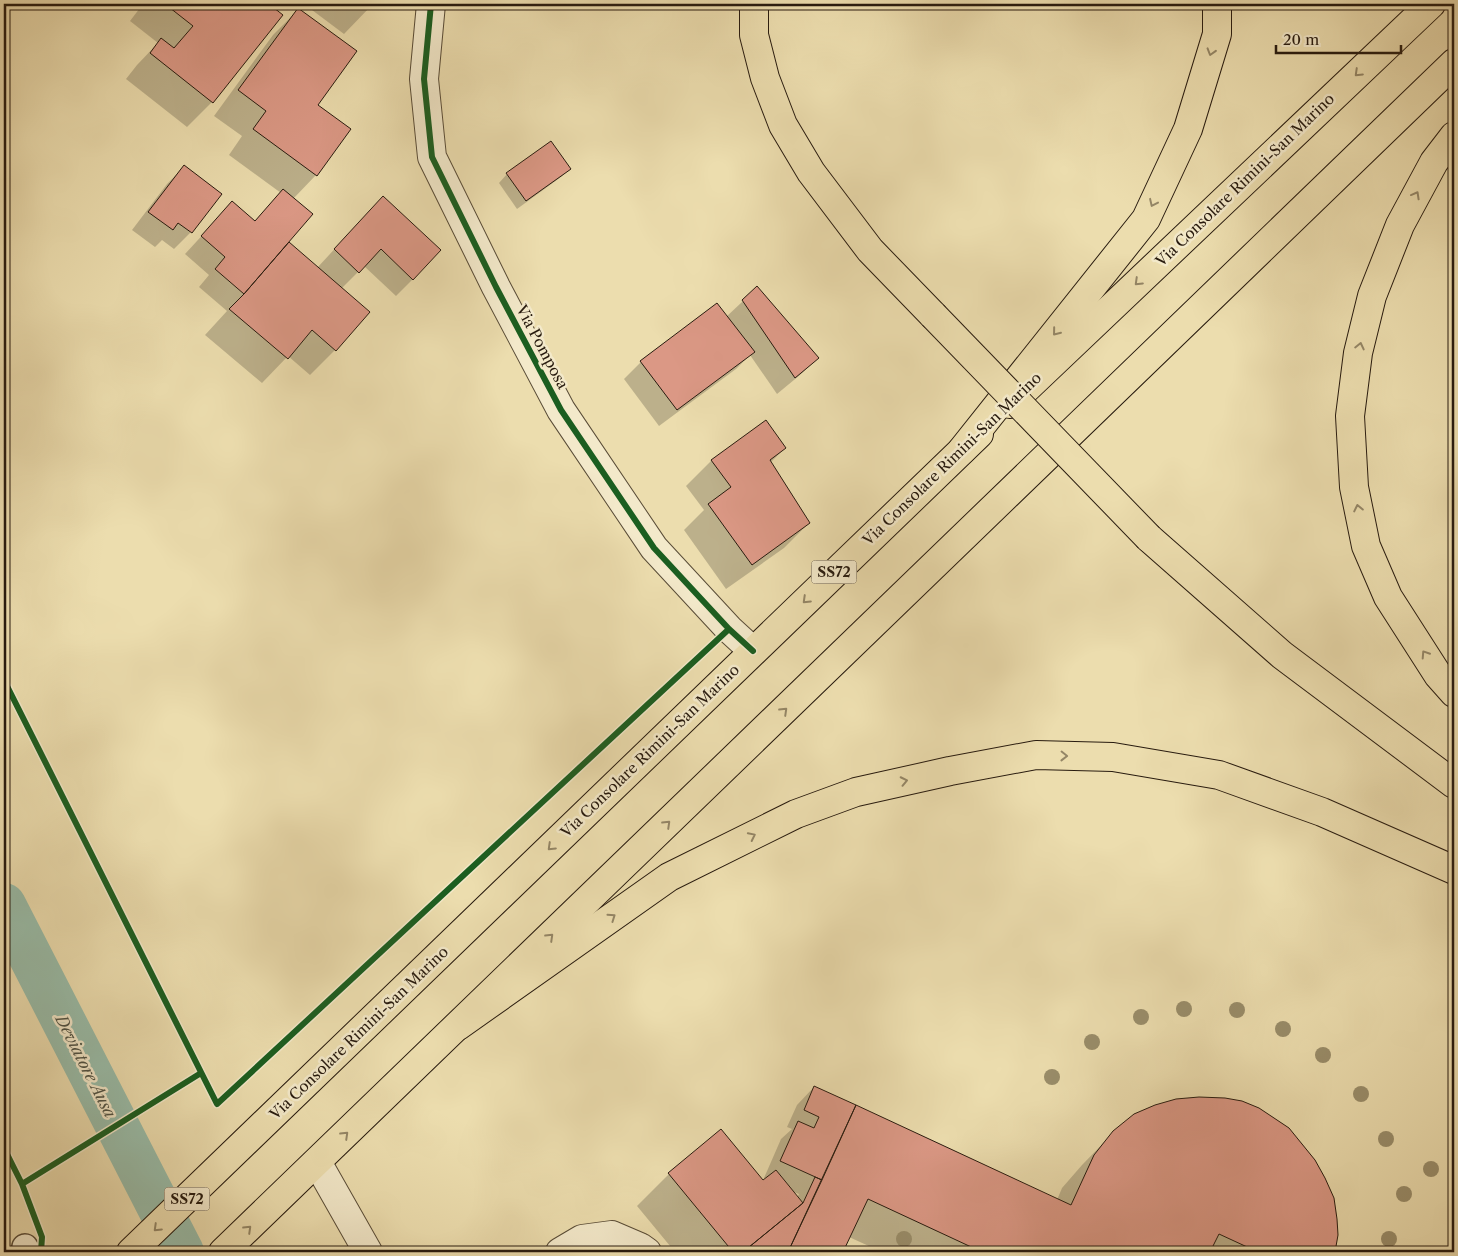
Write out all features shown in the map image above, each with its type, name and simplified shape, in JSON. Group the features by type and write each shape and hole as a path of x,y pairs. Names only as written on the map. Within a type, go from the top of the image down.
{"main road":[{"path":"754,4 754,35 765,78 783,125 811,172 870,250 1149,538 1282,655 1454,784"},
{"path":"962,450 1146,219 1188,129 1216,34 1216,4"},
{"name":"Via Consolare Rimini-San Marino","path":"131,1252 243,1146 753,650 1431,4"},
{"path":"223,1252 1454,63"},
{"path":"1454,136 1434,162 1400,225 1372,296 1358,353 1350,416 1354,487 1366,546 1388,597 1438,675 1454,693"},
{"path":"458,1026 669,877 796,814 856,792 950,771 1036,755 1113,757 1219,775 1322,812 1454,870"}],"street":[{"name":"Via Pomposa","path":"431,4 424,79 432,157 496,287 561,410 654,548 729,629 753,650"},
{"path":"317,1162 368,1252"},
{"path":"560,1252 582,1239 612,1235 647,1252"}],"building":[{"path":"165,4 269,4 283,15 213,103 150,53 161,38 174,48 193,26"},
{"path":"298,8 357,51 318,105 351,129 317,176 253,129 266,111 238,90"},
{"path":"551,141 571,169 526,201 506,173"},
{"path":"184,165 222,194 192,233 178,223 173,230 148,212"},
{"path":"283,189 313,214 244,294 215,269 225,257 201,236 232,201 255,221"},
{"path":"383,196 441,250 413,280 381,249 359,273 334,249"},
{"path":"289,242 370,312 336,351 312,330 288,359 229,309"},
{"path":"757,286 819,358 795,378 742,300"},
{"path":"717,303 755,352 677,410 640,361"},
{"path":"766,420 786,448 770,460 810,523 752,565 708,504 731,487 711,460"},
{"path":"814,1086 856,1105 822,1180 780,1161 798,1121 814,1128 819,1117 804,1110"},
{"path":"1199,1097 1242,1101 1259,1108 1289,1128 1315,1160 1334,1198 1338,1235 1335,1252 1258,1252 1219,1234 1210,1252 982,1252 868,1199 843,1252 788,1252 856,1105 1071,1205 1094,1155 1113,1131 1134,1114 1155,1105 1176,1099"},
{"path":"721,1129 763,1180 776,1170 803,1203 743,1252 733,1252 668,1173"},
{"path":"815,1177 822,1180 788,1252 743,1252 803,1203"}],"waterway":[{"name":"Deviatore Ausa","path":"4,905 182,1252"}],"cycle path":[{"path":"431,4 424,79 432,157 496,287 561,410 654,548 729,629 753,651"},
{"path":"4,680 217,1104 729,629"},
{"path":"22,1184 201,1073"},
{"path":"4,1148 22,1184 42,1237 41,1252"}]}
